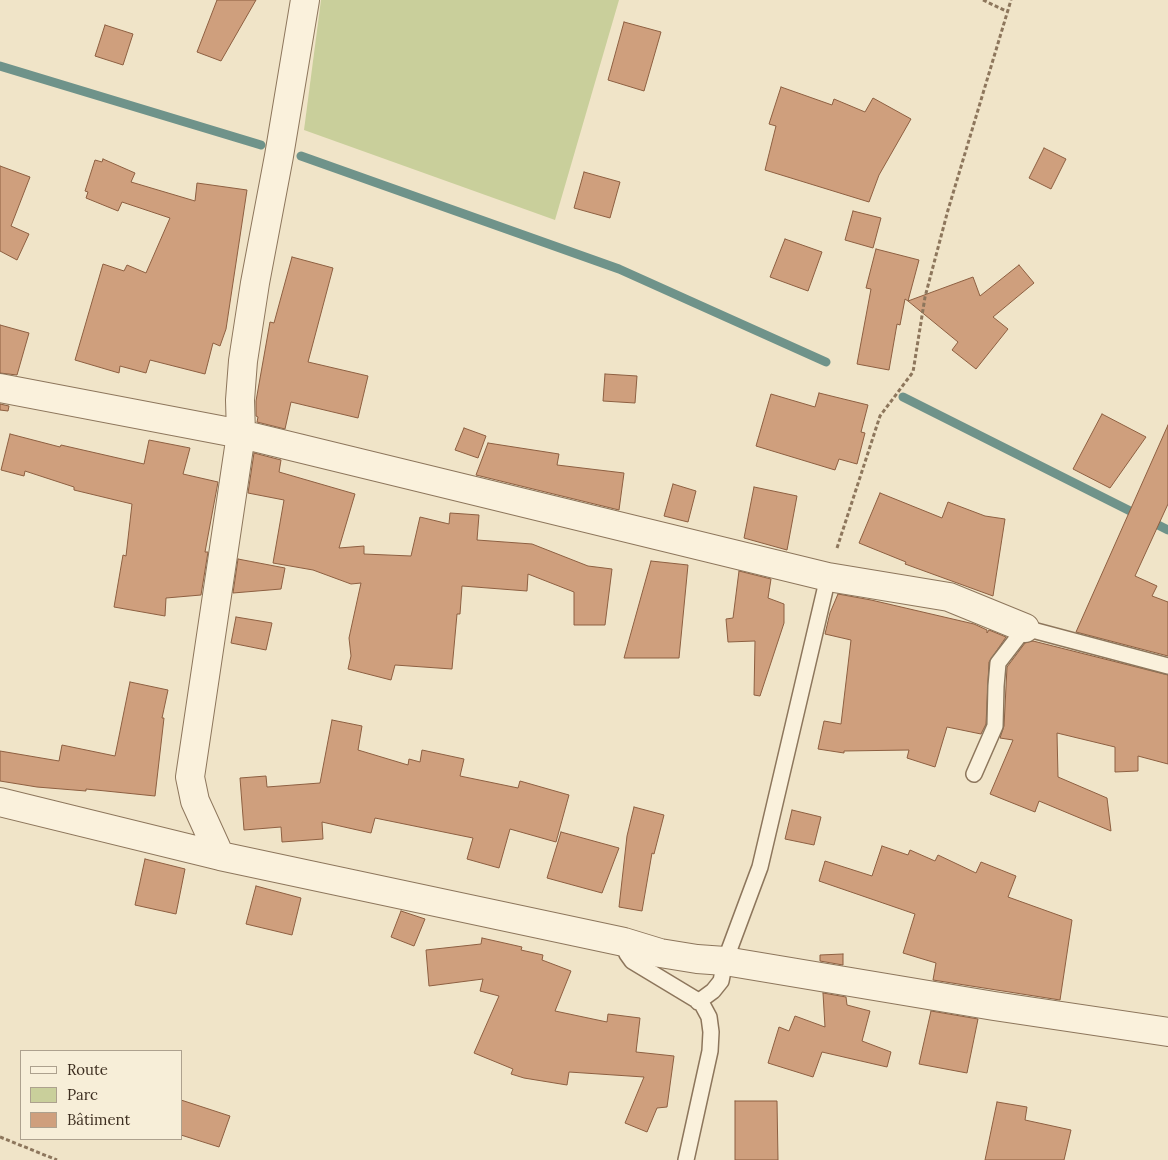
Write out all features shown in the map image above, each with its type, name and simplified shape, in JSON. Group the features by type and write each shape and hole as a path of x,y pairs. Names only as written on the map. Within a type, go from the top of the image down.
{"street":[{"path":"220,856 195,801 190,777 241,434 240,400 243,361 305,0"},
{"path":"0,388 241,434 424,477 828,577 949,598 1025,628"},
{"path":"0,802 220,856 624,942 660,953 725,961 994,1006 1168,1032"}],"lane":[{"path":"698,1002 713,991 721,981 725,961 760,867 828,577"},
{"path":"974,774 995,726 998,663 1025,628 1168,666"},
{"path":"624,942 627,954 632,961 683,991 698,1002 707,1011 709,1017 711,1042 686,1160"}],"path":[{"path":"983,0 1008,12"},
{"path":"828,577 880,416 912,372 925,297 948,210 1011,0"},
{"path":"0,1137 57,1160"}],"green space":[{"path":"321,0 619,0 555,220 304,130"}],"building":[{"path":"217,0 256,0 221,61 197,52"},
{"path":"624,22 661,32 644,91 608,80"},
{"path":"105,25 133,34 123,65 95,56"},
{"path":"781,87 832,105 834,99 865,112 873,98 911,119 879,175 869,202 765,170 776,126 769,124"},
{"path":"1044,148 1066,159 1051,189 1029,178"},
{"path":"103,159 135,173 131,182 195,201 197,183 247,190 226,329 220,346 213,343 205,374 150,360 146,373 120,366 119,373 75,360 103,264 124,271 127,265 146,273 170,218 122,202 118,211 86,198 88,192 85,191 95,160 102,162"},
{"path":"0,166 30,177 11,226 29,234 17,260 0,251"},
{"path":"584,172 620,182 610,218 574,208"},
{"path":"853,211 881,218 873,248 845,240"},
{"path":"785,239 822,252 808,291 770,277"},
{"path":"876,249 919,260 908,301 905,299 900,325 897,324 889,370 857,364 871,289 866,288"},
{"path":"292,257 333,268 308,362 368,376 358,418 291,402 285,429 257,422 256,401 270,322 274,323"},
{"path":"1019,265 1034,283 993,317 1008,329 976,369 952,350 958,342 908,301 973,277 980,296"},
{"path":"0,325 29,333 17,375 0,373"},
{"path":"605,374 637,376 635,403 603,401"},
{"path":"819,393 868,405 861,432 865,433 857,464 839,459 835,470 756,446 771,394 815,407"},
{"path":"0,404 9,406 8,411 0,410"},
{"path":"1102,414 1146,437 1110,488 1073,469"},
{"path":"1168,425 1168,504 1135,576 1157,586 1152,596 1168,602 1168,656 1076,632"},
{"path":"464,428 486,436 478,458 455,450"},
{"path":"10,434 60,447 61,445 144,464 149,440 190,448 183,474 218,482 205,552 208,552 201,595 166,598 165,616 114,607 123,555 126,556 132,504 74,490 74,487 25,471 24,476 1,470"},
{"path":"488,443 559,454 557,465 624,473 619,510 476,475"},
{"path":"254,453 281,460 279,472 355,494 339,548 364,546 364,554 411,556 420,517 449,524 450,513 479,515 477,540 532,544 588,566 612,569 605,625 574,625 574,592 528,574 527,591 462,586 460,614 457,614 452,669 395,665 391,680 348,669 351,656 349,638 361,583 351,584 313,570 273,563 284,500 248,493"},
{"path":"673,484 696,491 688,522 664,516"},
{"path":"754,487 797,496 787,550 744,538"},
{"path":"880,493 942,518 948,502 985,516 1005,519 993,596 905,564 906,562 859,543"},
{"path":"238,559 285,568 281,589 233,593"},
{"path":"651,561 688,565 679,658 624,658"},
{"path":"739,571 771,579 768,598 784,604 784,623 760,696 754,695 755,641 728,642 726,619 733,618"},
{"path":"838,594 974,624 987,630 987,633 989,630 1006,637 989,662 986,724 981,734 947,727 935,767 907,758 909,750 844,751 844,753 818,749 824,721 841,724 851,640 825,634 830,613"},
{"path":"236,617 272,623 266,650 231,643"},
{"path":"1033,641 1168,675 1168,764 1138,756 1138,771 1115,772 1115,747 1057,733 1058,777 1107,798 1111,831 1039,801 1035,812 990,794 1013,740 1000,738 1004,726 1007,667 1025,643"},
{"path":"130,682 168,690 162,718 164,718 155,796 86,789 86,791 37,787 0,781 0,751 59,761 62,745 115,756"},
{"path":"332,720 362,726 358,750 408,765 409,759 420,762 422,750 464,759 460,776 518,788 520,781 569,795 556,842 510,829 499,868 467,859 473,838 375,818 371,833 322,822 323,839 282,842 281,827 244,830 240,778 266,776 267,787 320,783"},
{"path":"634,807 664,815 654,854 652,853 642,911 619,907 627,836"},
{"path":"792,810 821,817 814,845 785,839"},
{"path":"561,832 619,848 602,893 547,878"},
{"path":"882,846 908,855 910,850 935,861 938,855 976,873 981,862 1016,876 1008,897 1072,920 1060,1000 933,980 936,963 903,953 915,914 819,881 825,861 872,876"},
{"path":"145,859 185,869 176,914 135,905"},
{"path":"256,886 301,898 292,935 246,924"},
{"path":"401,911 425,919 414,946 391,937"},
{"path":"482,938 522,947 521,950 543,955 542,960 571,971 555,1011 607,1022 608,1014 640,1018 636,1052 674,1056 667,1107 657,1108 647,1132 625,1123 644,1077 569,1072 567,1085 511,1074 513,1069 474,1053 499,996 480,991 483,979 429,986 426,950 481,944"},
{"path":"843,954 843,965 820,961 820,955"},
{"path":"823,993 846,997 847,1005 870,1011 862,1041 891,1052 887,1067 822,1052 813,1077 768,1063 779,1027 789,1031 795,1016 825,1027"},
{"path":"931,1011 978,1019 967,1073 919,1064"},
{"path":"182,1100 230,1116 219,1147 182,1135"},
{"path":"735,1101 777,1101 778,1160 735,1160"},
{"path":"997,1102 1027,1107 1025,1120 1071,1130 1064,1160 985,1160"}],"waterway":[{"path":"0,66 261,145"},
{"path":"301,156 619,269 826,362"},
{"path":"903,397 1168,530"}]}
